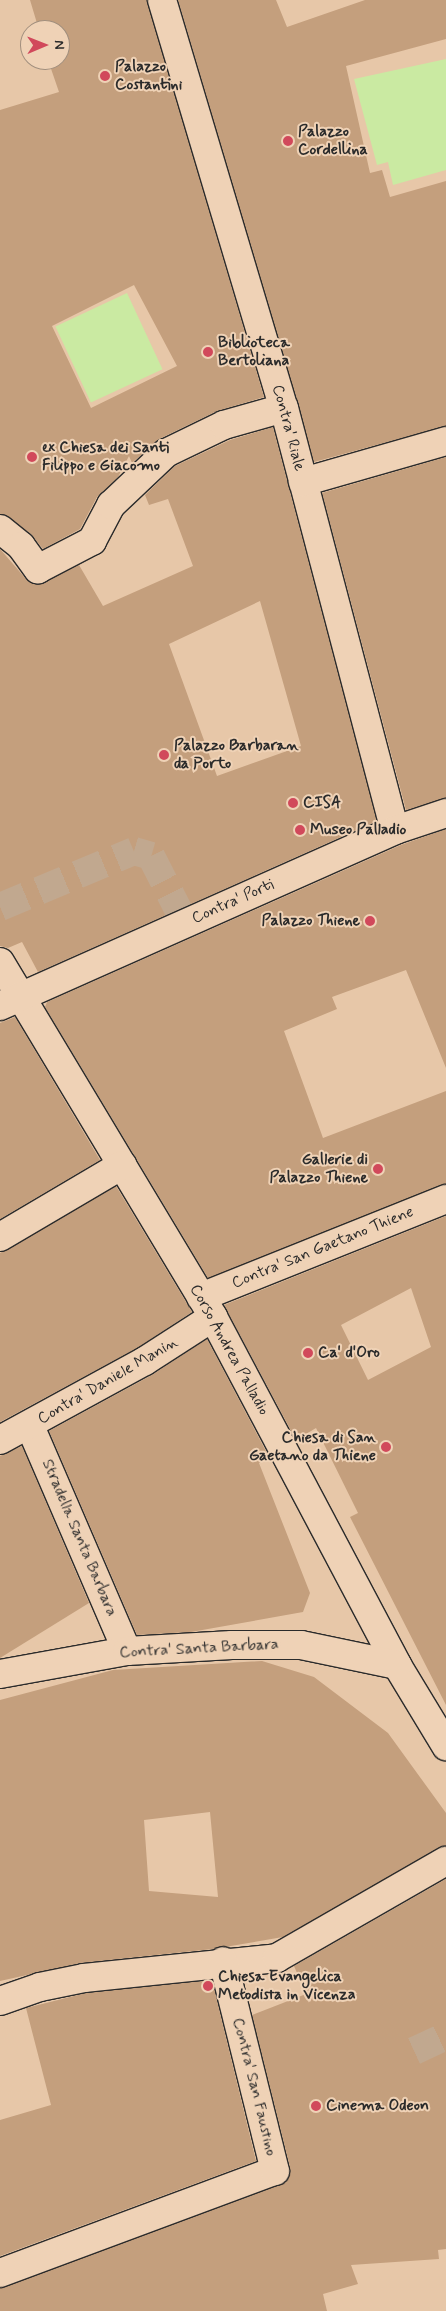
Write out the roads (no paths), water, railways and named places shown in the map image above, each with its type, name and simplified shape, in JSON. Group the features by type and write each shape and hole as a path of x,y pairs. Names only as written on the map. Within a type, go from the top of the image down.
{"street":[{"name":"Contra' Riale","path":"162,0 284,408 395,830"},
{"path":"0,530 21,546 38,569 92,541 111,505 166,453 224,425 284,408"},
{"path":"303,482 446,441"},
{"name":"Contra' Porti","path":"11,1002 395,830 446,813"},
{"name":"Corso Andrea Palladio","path":"0,962 11,1002 122,1165 207,1307 397,1666 446,1746"},
{"path":"0,1237 122,1165"},
{"name":"Contra' San Gaetano Thiene","path":"207,1307 446,1199"},
{"name":"Contra' Daniele Manin","path":"0,1440 30,1426 145,1361 207,1307"},
{"name":"Stradella Santa Barbara","path":"30,1426 127,1651"},
{"name":"Contra' Santa Barbara","path":"0,1674 127,1651 301,1645 397,1666"},
{"path":"0,2002 40,1987 84,1978 223,1961 277,1958 446,1861"},
{"name":"Contra' San Faustino","path":"0,2273 275,2171 223,1961"}],"tunnel":[{"path":"0,907 134,851 151,856 185,923"},
{"path":"414,2051 446,2036"}],"place":[{"name":"Palazzo Costantini","path":"105,76"},
{"name":"Palazzo Cordellina","path":"288,141"},
{"name":"Biblioteca Bertoliana","path":"208,352"},
{"name":"ex Chiesa dei Santi Filippo e Giacomo","path":"32,457"},
{"name":"Palazzo Barbaran da Porto","path":"164,755"},
{"name":"CISA","path":"293,803"},
{"name":"Museo Palladio","path":"300,830"},
{"name":"Palazzo Thiene","path":"370,921"},
{"name":"Gallerie di Palazzo Thiene","path":"378,1169"},
{"name":"Ca' d'Oro","path":"308,1353"},
{"name":"Chiesa di San Gaetano da Thiene","path":"386,1447"},
{"name":"Chiesa Evangelica Metodista in Vicenza","path":"208,1986"},
{"name":"Cinema Odeon","path":"316,2106"}]}
